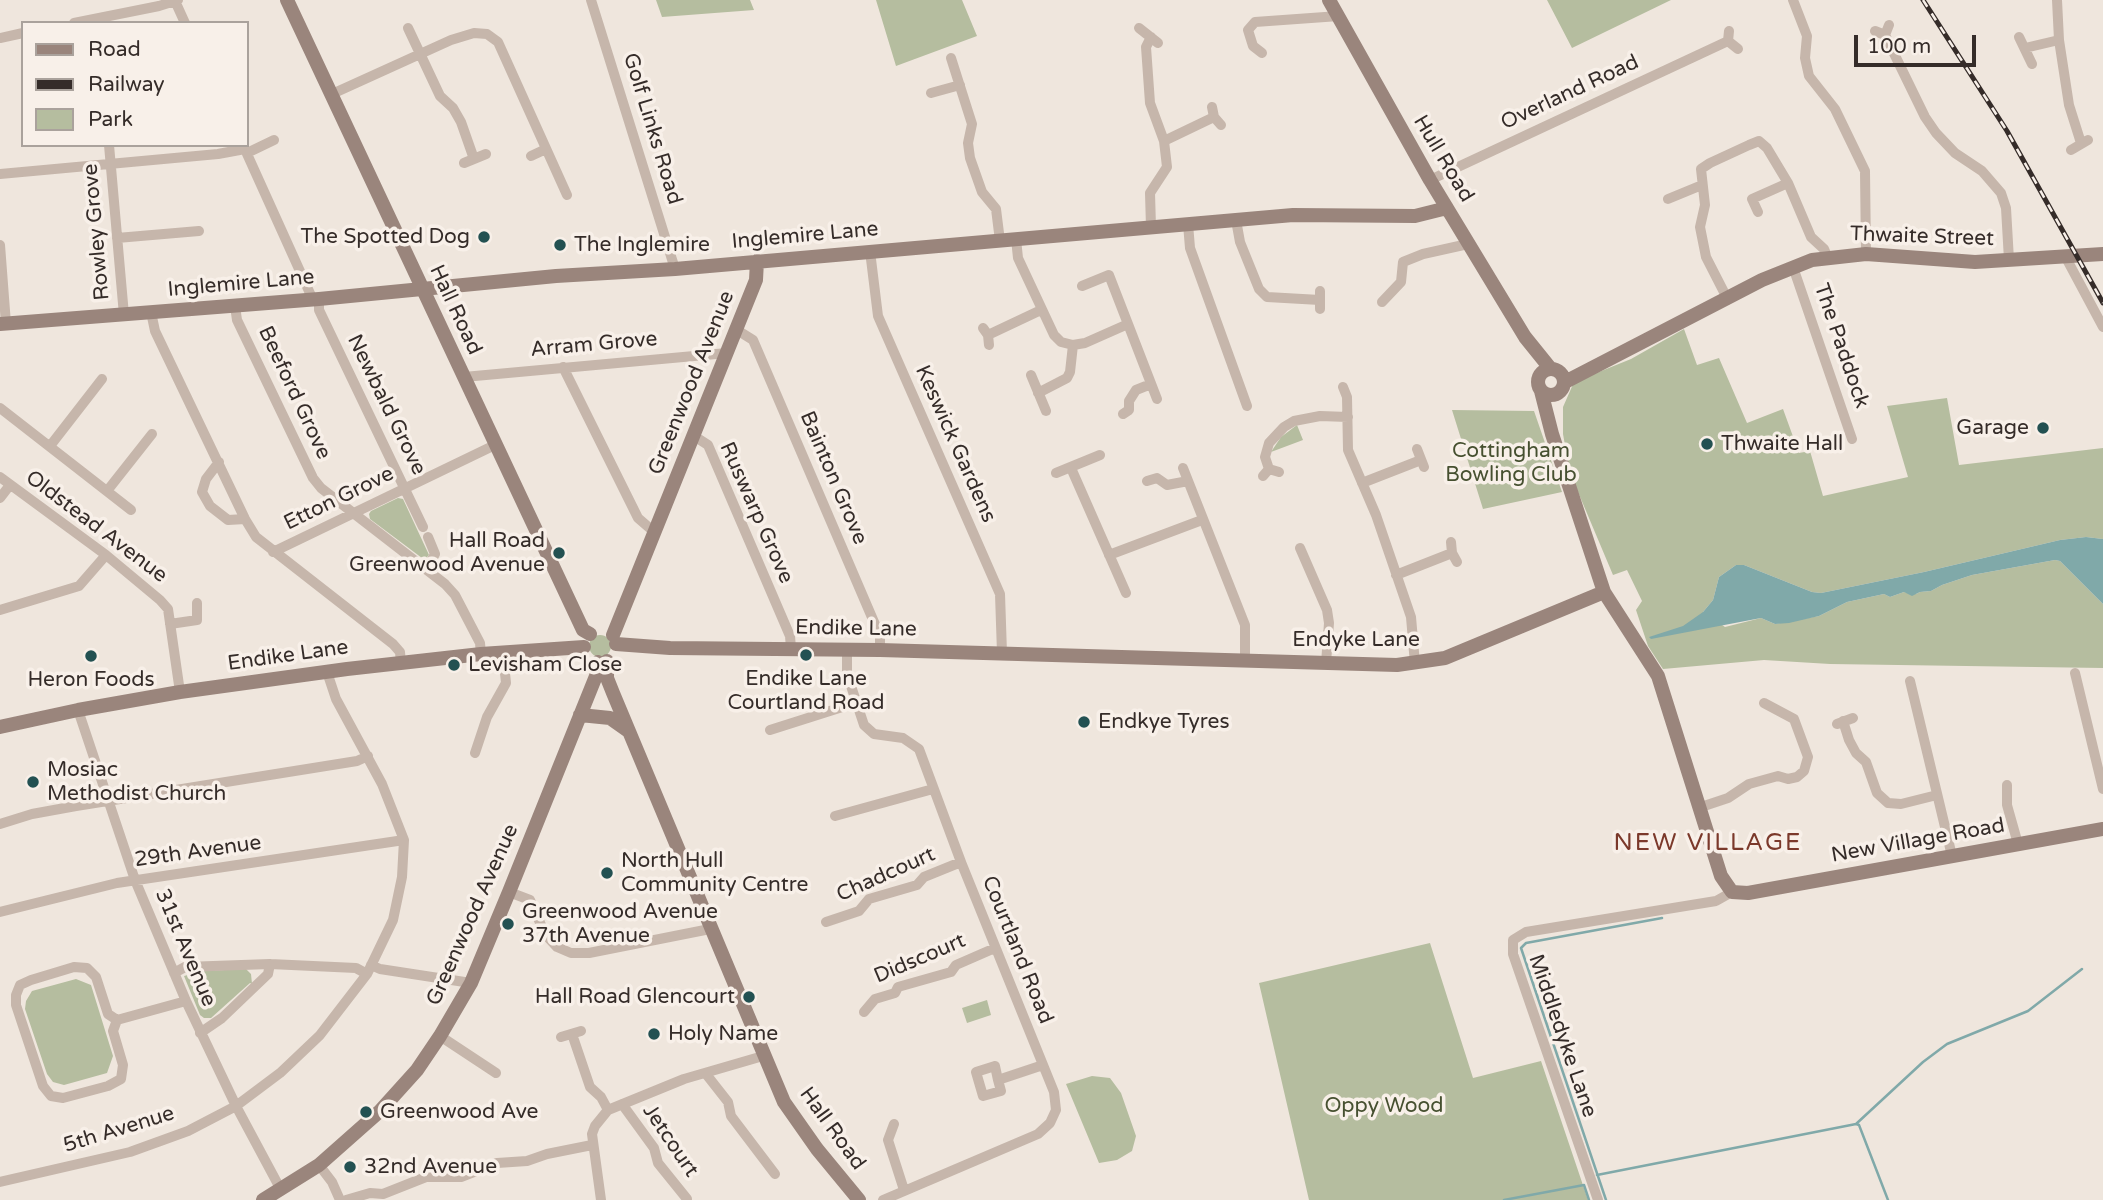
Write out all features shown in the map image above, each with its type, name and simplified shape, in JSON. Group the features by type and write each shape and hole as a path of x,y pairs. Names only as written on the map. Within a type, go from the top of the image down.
{"street":[{"name":"Hall Road","path":"287,0 587,640"},
{"name":"Golf Links Road","path":"591,0 675,269"},
{"name":"Hull Road","path":"1329,0 1468,244 1525,337 1558,379"},
{"path":"1793,0 1807,36 1805,58 1809,76 1835,109 1865,171 1866,254"},
{"path":"2057,0 2059,40 2069,105 2084,142 2071,149"},
{"path":"83,21 177,1 184,21"},
{"path":"1262,53 1253,46 1248,30 1255,22 1339,16"},
{"path":"408,28 440,96 453,108 461,122 469,161 486,154"},
{"path":"1139,28 1154,40 1146,47 1150,103 1164,141 1167,167 1150,193 1151,227"},
{"path":"1883,30 1936,133 1955,153 1983,171 2001,193 2006,208 2009,260"},
{"path":"0,37 21,33"},
{"path":"331,94 419,54 474,33 487,34 498,42 567,195"},
{"name":"Overland Road","path":"1430,180 1728,36 1738,49"},
{"path":"2019,37 2032,64"},
{"path":"2025,48 2059,40"},
{"path":"951,58 972,124 968,143 970,158 982,192 996,209 1000,241"},
{"path":"931,93 960,85"},
{"path":"1164,141 1215,116"},
{"path":"0,174 218,155 274,139"},
{"path":"1727,298 1706,257 1700,227 1705,205 1701,169 1759,141 1767,148 1788,183 1811,237 1824,249 1827,256"},
{"name":"Rowley Grove","path":"109,147 124,314"},
{"name":"Newbald Grove","path":"245,149 424,527"},
{"path":"531,156 546,149"},
{"path":"1758,212 1752,200 1788,183"},
{"path":"1668,198 1702,185"},
{"name":"Inglemire Lane","path":"3,324 1293,215 1415,216 1447,208"},
{"path":"1236,220 1240,242 1259,289 1267,297 1320,300"},
{"path":"1188,224 1190,248 1247,406"},
{"path":"117,238 200,231"},
{"path":"1016,239 1018,258 1041,310 1054,335 1061,342 1073,345 1084,343 1128,324"},
{"path":"1380,305 1401,282 1403,262 1423,254 1468,244"},
{"path":"0,245 3,324"},
{"name":"Keswick Gardens","path":"870,251 878,316 1000,594 1002,653"},
{"name":"Thwaite Street","path":"1540,387 1547,395 1558,379 1596,366 1793,267 1827,256 1866,254 1975,262 2103,254"},
{"path":"2065,256 2103,327"},
{"name":"Greenwood Avenue","path":"615,640 653,531 756,280 757,261"},
{"name":"The Paddock","path":"1793,267 1852,439"},
{"path":"1082,286 1109,275 1157,399"},
{"name":"Beeford Grove","path":"234,306 237,320 313,478 352,513 427,569"},
{"path":"987,336 1041,310"},
{"path":"151,313 155,331 256,537 393,644 400,652 401,663"},
{"name":"Bainton Grove","path":"737,330 753,340 880,636 880,650"},
{"name":"Hull Road","path":"1525,337 1552,434"},
{"path":"1038,393 1064,382 1067,378 1073,345"},
{"name":"Arram Grove","path":"464,377 727,354"},
{"path":"564,367 638,518 653,531"},
{"path":"1031,374 1046,411"},
{"path":"1540,387 1540,374 1558,379 1552,412 1552,434 1604,592 1658,676 1721,876 1732,892"},
{"path":"50,446 102,379"},
{"path":"1123,414 1129,410 1129,401 1136,390 1151,384"},
{"path":"1343,387 1347,397 1348,450 1376,515 1411,617 1415,664"},
{"path":"0,408 131,510"},
{"path":"1270,473 1265,457 1269,443 1284,427 1294,421 1320,416 1348,417"},
{"name":"Ruswarp Grove","path":"694,436 708,445 790,636 791,648"},
{"path":"107,491 151,439"},
{"name":"Etton Grove","path":"273,552 497,444"},
{"path":"1362,483 1422,463 1417,449"},
{"path":"1056,473 1100,455"},
{"path":"219,462 206,479 202,492 211,506 228,520 245,519"},
{"path":"1071,468 1125,595"},
{"path":"1183,468 1245,625 1245,660"},
{"name":"Oldstead Avenue","path":"0,477 106,555 160,600 167,609 180,692"},
{"path":"1147,481 1157,478 1167,485 1188,481"},
{"path":"0,498 10,485"},
{"path":"1110,555 1202,520"},
{"path":"428,537 435,554 427,569 455,595 480,643 481,654"},
{"path":"1300,548 1327,610 1329,622 1326,663"},
{"path":"1396,575 1453,552"},
{"path":"0,610 79,586 106,555"},
{"name":"Endyke Lane","path":"1095,657 1415,664 1445,657 1604,592"},
{"path":"170,624 197,620 197,603"},
{"path":"597,630 605,630 615,640 612,657 602,661 586,654 587,640 597,630"},
{"name":"Endike Lane","path":"0,727 180,692 401,663 503,654 587,640"},
{"name":"Endike Lane","path":"615,640 670,648 791,648 1095,657"},
{"name":"Courtland Road","path":"848,650 847,674 864,725 874,734 903,738 919,749 961,862 1054,1092 1056,1110 1050,1123 1038,1134 883,1200"},
{"path":"475,753 486,717 506,683 503,654"},
{"name":"Hall Road","path":"602,661 628,731 783,1102 859,1200"},
{"name":"Greenwood Avenue","path":"263,1200 319,1165 380,1111 417,1070 440,1036 471,983 602,661"},
{"name":"5th Avenue","path":"0,1182 130,1152 188,1130 236,1106 280,1073 320,1035 369,969 393,920 402,877 404,840 368,757 336,699 327,672"},
{"path":"2075,673 2103,789"},
{"path":"1910,681 1952,856"},
{"path":"769,730 855,703"},
{"path":"1701,807 1728,798 1749,784 1778,776 1788,779 1797,777 1804,771 1808,757 1794,719 1765,703"},
{"name":"31st Avenue","path":"78,710 135,880 174,973 200,1033 281,1190"},
{"path":"580,715 610,718 628,731"},
{"path":"1844,721 1849,740 1856,753 1866,761 1877,793 1888,803 1901,804 1937,795"},
{"path":"0,824 32,814 357,761 368,757"},
{"path":"2007,785 2007,805 2018,844"},
{"path":"835,816 933,789"},
{"name":"New Village Road","path":"1732,892 1748,893 2103,829"},
{"name":"29th Avenue","path":"0,912 135,880 404,840"},
{"name":"Chadcourt","path":"826,922 859,911 869,899 917,885 924,877 961,862"},
{"path":"509,892 530,900 545,934 557,947 571,953 589,953 710,929"},
{"name":"Middledyke Lane","path":"1598,1200 1513,954 1513,940 1526,932 1716,901 1732,892"},
{"name":"Didscourt","path":"864,1012 875,999 895,993 898,987 951,972 956,965 996,948"},
{"path":"200,1033 222,1018 268,974 270,964"},
{"path":"174,973 185,967 270,964 380,969 471,983"},
{"path":"117,1020 113,1031 123,1065 121,1079 108,1086 62,1098 51,1096 44,1086 16,1005 17,990 20,985 30,980 74,967 88,968 96,977 108,1014 117,1020 186,1001"},
{"path":"561,1037 577,1032 590,1087 601,1097 608,1110"},
{"path":"440,1036 496,1073"},
{"path":"601,1200 592,1144 595,1126 608,1110 684,1079 763,1056"},
{"path":"998,1080 1043,1065"},
{"path":"706,1074 728,1102 731,1116 775,1174"},
{"name":"Jetcourt","path":"622,1104 654,1148 658,1163 687,1199"},
{"path":"894,1124 888,1140 904,1190"},
{"path":"346,1200 383,1194 426,1177 461,1177 498,1163 527,1161 592,1144"},
{"path":"319,1165 332,1181 340,1200"}],"green space":[{"path":"656,0 750,0 754,10 662,17"},
{"path":"876,0 962,0 977,36 896,66"},
{"path":"1547,0 1671,0 1572,48"},
{"path":"1684,329 1697,365 1719,358 1747,423 1783,409 1799,453 1810,451 1823,496 1908,477 1887,406 1947,398 1959,465 2103,448 2103,539 2086,537 2060,540 1821,593 1812,592 1744,565 1736,565 1719,577 1713,600 1703,612 1725,627 1761,618 1775,624 1819,616 1847,602 1884,594 1890,597 1904,592 1916,594 1931,591 1972,575 2055,560 2060,561 2103,604 2103,668 1830,664 1764,660 1663,669 1648,646 1636,610 1642,601 1627,570 1613,575 1570,473 1563,434 1563,407 1574,382 1631,359"},
{"name":"Cottingham Bowling Club","path":"1452,410 1534,411 1562,492 1483,509"},
{"path":"1297,425 1303,440 1271,452 1281,437"},
{"path":"398,498 403,499 429,555 426,558 422,558 370,519 371,511"},
{"path":"600,635 608,638 611,646 608,654 600,657 592,654 589,646 592,638"},
{"name":"Oppy Wood","path":"1430,943 1473,1078 1541,1061 1588,1200 1309,1200 1259,983"},
{"path":"246,969 251,974 252,984 211,1018 200,1015 184,976 203,971"},
{"path":"76,979 91,985 113,1056 107,1073 64,1085 53,1082 47,1074 25,1009 32,991"},
{"path":"987,1000 991,1015 967,1023 962,1008"},
{"path":"1092,1076 1110,1078 1121,1093 1136,1136 1132,1151 1117,1160 1099,1163 1066,1084"}],"water":[{"path":"2086,537 2103,539 2103,604 2060,561 2055,560 1972,575 1912,596 1904,592 1890,597 1884,594 1847,602 1819,616 1789,623 1775,624 1761,618 1651,639 1649,637 1683,626 1703,612 1713,600 1719,577 1736,565 1744,565 1812,592 1821,593 2060,540"}],"waterway":[{"path":"1606,1200 1521,948 1526,943 1662,918"},
{"path":"1856,1124 1923,1062 1947,1044 2028,1011 2082,969"},
{"path":"1597,1175 1856,1124 1859,1125 1888,1200"},
{"path":"1504,1200 1584,1185 1589,1200"}],"railway":[{"path":"1923,0 2007,131 2103,303"}],"place":[{"name":"The Spotted Dog","path":"484,237"},
{"name":"The Inglemire","path":"560,245"},
{"name":"Garage","path":"2043,428"},
{"name":"Thwaite Hall","path":"1707,444"},
{"name":"Hall Road Greenwood Avenue","path":"559,553"},
{"name":"Endike Lane Courtland Road","path":"806,655"},
{"name":"Heron Foods","path":"91,656"},
{"name":"Levisham Close","path":"454,665"},
{"name":"Endkye Tyres","path":"1084,722"},
{"name":"Mosiac Methodist Church","path":"33,782"},
{"name":"North Hull Community Centre","path":"607,873"},
{"name":"Greenwood Avenue 37th Avenue","path":"508,924"},
{"name":"Hall Road Glencourt","path":"749,997"},
{"name":"Holy Name","path":"654,1034"},
{"name":"Greenwood Ave","path":"366,1112"},
{"name":"32nd Avenue","path":"350,1167"}],"district":[{"name":"NEW VILLAGE","path":"1708,844"}]}
